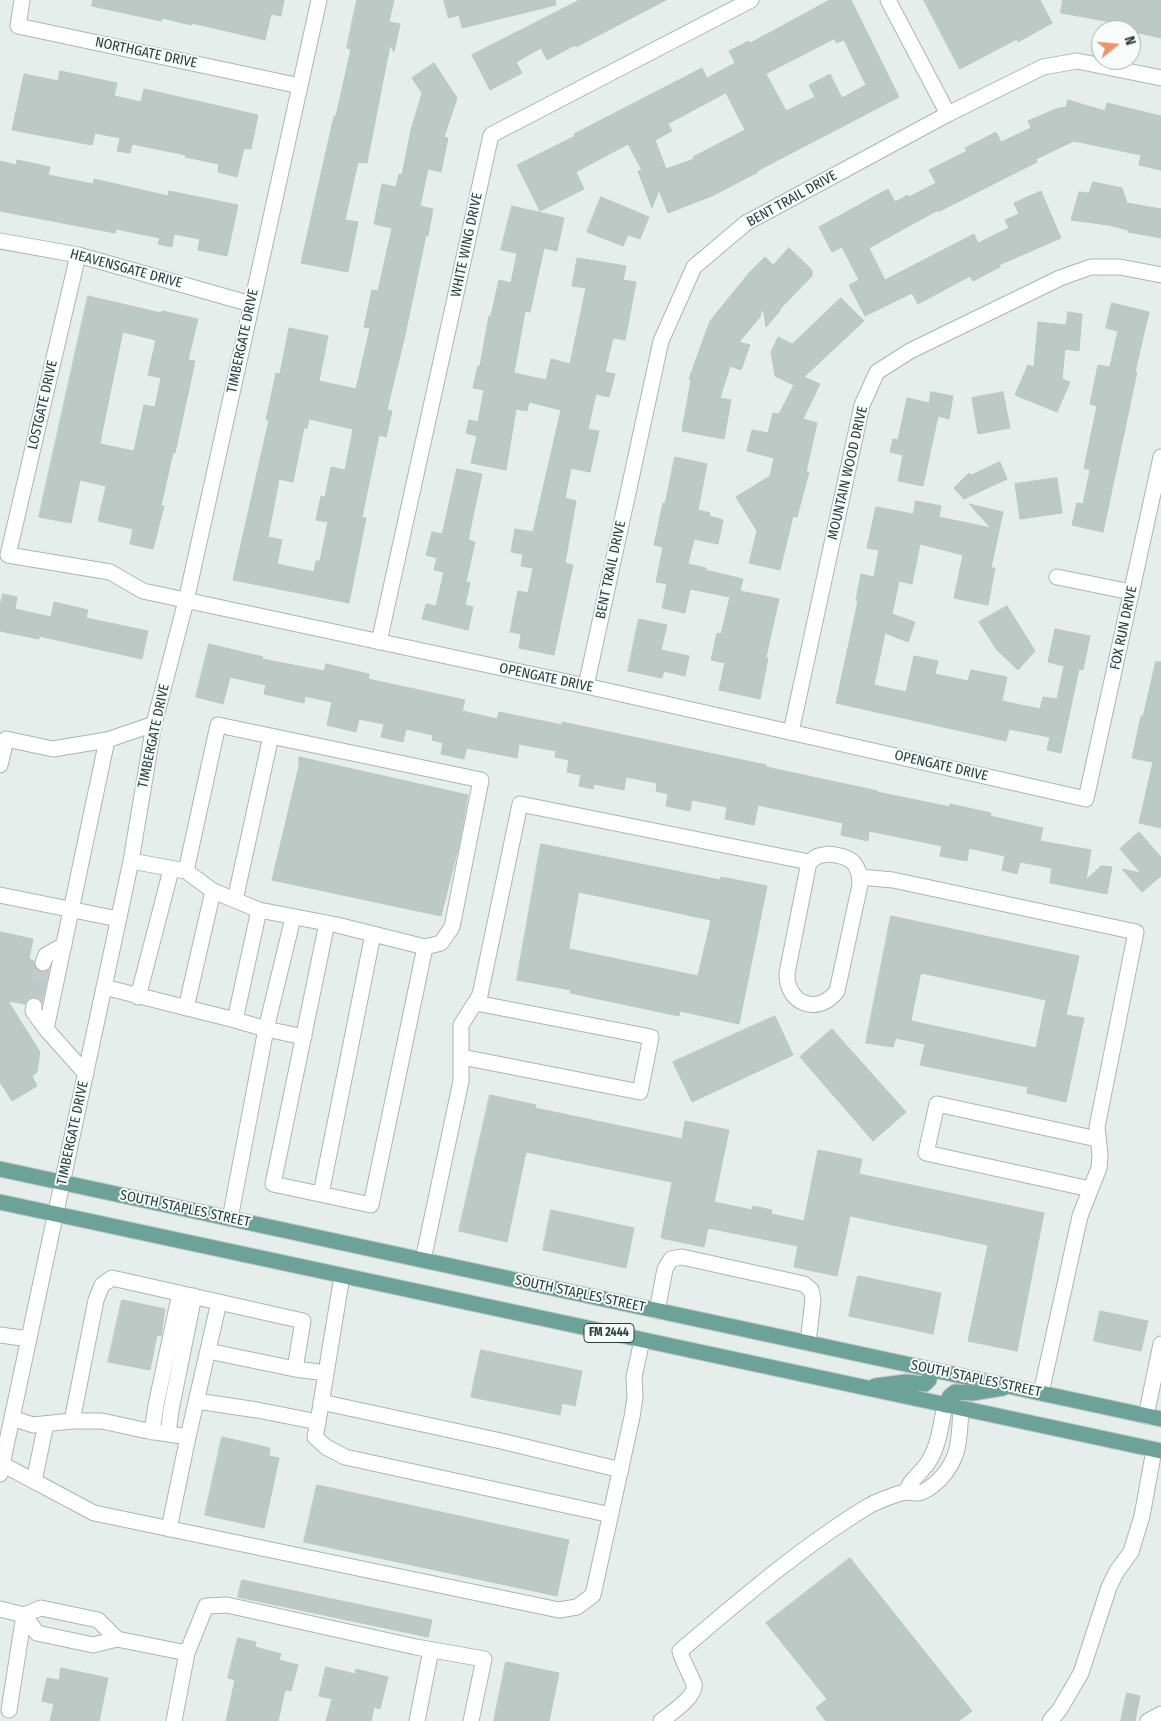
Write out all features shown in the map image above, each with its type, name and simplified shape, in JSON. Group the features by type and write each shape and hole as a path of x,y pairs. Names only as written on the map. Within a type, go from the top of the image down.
{"main road":[{"name":"SOUTH STAPLES STREET","path":"0,1170 1154,1417"},
{"name":"FM 2444","path":"0,1202 1158,1451"},
{"path":"864,1388 906,1382 925,1384 929,1380 931,1370"},
{"path":"946,1405 950,1396 955,1392 972,1394 1009,1386"}],"street":[{"name":"NORTHGATE DRIVE","path":"22,0 18,26 300,86"},
{"name":"TIMBERGATE DRIVE","path":"1,1469 131,862 154,724 186,601 319,0"},
{"name":"WHITE WING DRIVE","path":"380,642 491,135 751,0"},
{"path":"888,0 948,114"},
{"name":"BENT TRAIL DRIVE","path":"586,686 661,341 694,267 746,223 948,114 1043,67 1076,61 1161,78"},
{"name":"HEAVENSGATE DRIVE","path":"0,241 78,255 251,304"},
{"name":"LOSTGATE DRIVE","path":"8,555 78,255"},
{"name":"MOUNTAIN WOOD DRIVE","path":"791,732 862,405 877,372 910,351 1060,278 1091,268 1120,268 1161,275"},
{"name":"FOX RUN DRIVE","path":"1086,799 1161,457"},
{"name":"OPENGATE DRIVE","path":"8,555 110,572 143,591 586,686 1086,799"},
{"path":"1057,577 1131,592"},
{"path":"0,765 6,739 52,750 107,740 154,724"},
{"path":"131,862 178,870 214,891 259,910 425,947 441,944 452,927 481,780 218,725 178,870 138,996"},
{"path":"235,900 271,736"},
{"path":"46,1028 107,740"},
{"path":"423,1260 461,1082 462,1057 459,1038 461,1025 480,995 520,804 809,862 820,855 835,854 853,862 857,867 860,877 837,991 833,997 822,1003 806,1003 792,994 788,987 787,978 809,862"},
{"path":"860,877 893,880 1136,932 1098,1119 1097,1139 1100,1162 1097,1175 1080,1216 1041,1393"},
{"path":"186,1008 214,891"},
{"path":"0,895 118,919"},
{"path":"235,1020 259,910"},
{"path":"230,1219 266,1029 293,918"},
{"path":"327,924 273,1184 371,1205 425,947"},
{"path":"321,1194 373,934"},
{"path":"43,963 46,955 64,945"},
{"path":"104,988 304,1037"},
{"path":"462,1057 640,1092 651,1037 476,1003"},
{"path":"34,1006 33,1011 86,1074"},
{"path":"1090,1189 926,1153 937,1104 1097,1139"},
{"path":"657,1311 665,1269 671,1259 682,1257 804,1284 812,1290 813,1299 808,1343"},
{"path":"342,1276 315,1437 326,1447 345,1457 611,1514"},
{"path":"72,1421 96,1300 102,1285 112,1278 303,1321 295,1369"},
{"path":"152,1432 156,1406 187,1294"},
{"path":"168,1434 187,1294"},
{"path":"169,1529 219,1302"},
{"path":"0,1335 29,1339"},
{"path":"1,1469 34,1481 94,1513 559,1610 577,1607 593,1595 632,1417 635,1397 634,1377 642,1340"},
{"path":"1154,1417 1161,1344"},
{"path":"208,1351 295,1369 326,1373"},
{"path":"197,1401 318,1422"},
{"path":"321,1402 501,1441 621,1470"},
{"path":"906,1492 909,1482 922,1471 936,1447 946,1405"},
{"path":"661,1721 692,1694 695,1686 680,1651 823,1535 870,1505 906,1492 918,1493 926,1490 939,1480 957,1453 961,1408"},
{"path":"12,1418 33,1425 72,1421 102,1421 152,1432 188,1437"},
{"path":"34,1481 46,1424"},
{"path":"1050,1721 1060,1709 1081,1673 1109,1587 1130,1552 1142,1516 1158,1451"},
{"path":"174,1721 187,1653 206,1606 227,1605 431,1650 484,1659 471,1721"},
{"path":"0,1609 24,1615 41,1608 98,1620 117,1639"},
{"path":"24,1615 37,1633 93,1645 117,1639 187,1653"},
{"path":"9,1710 24,1615"},
{"path":"417,1721 431,1650"},
{"path":"1148,1721 1161,1714"}],"building":[{"path":"93,0 284,0 281,16 271,14 265,40 192,23 191,25 162,18 161,21 92,6"},
{"path":"357,0 394,0 389,22 400,24 394,52 390,45 367,163 358,162 345,220 358,222 348,272 301,263 351,49 347,48"},
{"path":"444,0 555,0 556,5 462,28 459,15 449,18"},
{"path":"580,0 666,0 547,60 541,48 516,62 522,73 490,90 472,55"},
{"path":"830,0 851,0 899,97 712,196 668,213 659,190 652,208 638,171 642,170 628,144 576,172 584,189 540,211 517,165 702,68 707,78 735,63 729,51 749,41 750,43","holes":["834,39 837,43 844,40 866,85 842,98 830,74 809,85 815,97 786,111 766,74","726,93 745,130 693,157 694,159 666,169 655,140 672,131 668,124"]},
{"path":"924,0 1040,0 1052,23 1018,42 1017,39 960,69"},
{"path":"1063,0 1161,0 1161,38 1141,33 1141,20 1100,20 1061,13"},
{"path":"434,63 457,98 444,137 448,138 441,172 428,169 420,206 433,209 387,410 392,411 386,437 379,435 362,517 366,518 349,603 233,580 269,420 266,420 276,373 280,374 289,328 328,336 319,381 356,389 370,328 364,327 372,290 378,291 392,228 374,224 382,184 396,187 399,174 402,175 411,130 422,93 412,78","holes":["309,419 353,429 345,470 331,467 325,497 321,496 316,520 328,522 320,561 316,561 314,572 277,564 282,540 268,537 279,479 293,482 304,428 307,428"]},
{"path":"60,71 117,83 114,96 141,102 144,89 258,115 251,149 244,148 237,177 218,172 219,164 185,157 186,155 132,144 130,153 117,151 120,138 95,133 92,145 12,130 24,74 58,81"},
{"path":"1068,100 1105,111 1107,103 1161,116 1161,170 1139,165 1141,155 1074,141 1036,159 1037,162 938,212 938,210 869,248 885,280 974,234 978,243 1009,228 1005,220 1019,214 1014,203 1041,191 1061,238 999,265 1000,267 973,281 970,276 918,304 912,293 865,316 849,285 859,280 842,247 832,252 819,227 888,189 895,202 908,195 909,197 936,183 929,170 967,151 965,148 996,132 1001,142 1031,128 1028,121 1056,109 1066,107"},
{"path":"17,160 50,167 48,175 93,184 94,179 168,196 169,191 238,205 227,256 198,250 200,239 174,234 172,247 158,244 160,238 116,229 115,233 0,211 0,161 16,165"},
{"path":"1093,182 1122,188 1127,203 1161,209 1161,238 1128,232 1128,230 1108,225 1071,220 1079,192 1089,193"},
{"path":"601,197 649,217 640,239 628,235 623,246 587,232"},
{"path":"512,206 564,218 557,251 544,248 530,312 525,311 514,373 546,380 551,359 570,364 586,288 572,286 577,258 626,266 623,280 636,282 625,340 613,338 605,372 615,374 609,397 596,394 588,429 599,431 590,472 571,468 565,498 576,501 565,563 573,565 554,655 519,648 521,634 510,632 518,591 528,593 533,568 521,566 523,554 511,552 515,529 533,532 561,410 529,402 527,411 516,409 506,470 471,463 477,436 466,433 469,420 478,422 484,390 473,388 478,366 480,366 489,316 491,316 499,280 511,283 517,253 501,250"},
{"path":"789,248 812,270 812,276 779,310 766,327 763,307 760,317 739,342 750,345 741,370 730,366 720,398 731,400 724,439 682,431 691,380 689,379 710,321 749,273 765,257 773,265"},
{"path":"88,296 161,313 162,311 198,319 188,360 195,361 175,453 173,452 161,506 164,506 153,549 130,544 133,529 98,521 106,486 80,480 71,523 39,517","holes":["123,332 156,340 148,375 161,378 155,407 144,405 134,451 100,444"]},
{"path":"841,298 864,321 804,377 820,384 803,419 817,423 806,472 809,472 797,517 793,516 780,570 749,563 757,531 736,497 770,476 774,458 747,451 752,430 768,433 773,413 779,414 794,385 775,376 771,352 778,337 792,344"},
{"path":"1112,303 1149,312 1103,532 1072,525 1077,503 1083,504 1090,470 1084,468 1097,406 1090,404 1098,365 1110,367 1118,331 1106,328"},
{"path":"1068,312 1082,314 1079,351 1065,349 1062,379 1070,382 1057,412 1015,395 1028,365 1034,367 1038,322 1066,325"},
{"path":"931,392 953,396 949,419 938,416 923,486 898,481 903,455 890,452 893,439 898,440 907,398 929,403"},
{"path":"1003,392 1010,428 978,434 972,398"},
{"path":"675,457 707,464 698,510 710,513 709,516 723,520 718,544 694,539 688,564 743,579 740,591 779,599 766,657 768,658 760,699 719,690 725,663 711,660 717,633 721,634 730,597 690,589 685,613 662,608 667,584 656,582 663,547 654,545"},
{"path":"1000,462 1007,479 964,499 954,488 969,473 971,475"},
{"path":"457,469 482,474 468,540 475,542 466,582 470,583 465,605 473,607 468,630 422,619 426,604 436,606 444,572 434,570 437,558 426,555 432,532 442,534"},
{"path":"1057,478 1062,513 1020,519 1015,484"},
{"path":"916,501 941,506 939,517 991,528 969,504 1003,512 991,568 995,568 988,605 954,598 963,555 920,544 912,584 899,581 892,614 915,622 908,642 885,633 874,685 906,692 914,656 938,661 935,674 968,681 971,670 1007,677 1002,701 1040,709 1043,697 1057,699 1064,666 1048,662 1055,629 1090,636 1083,670 1079,669 1061,753 1047,750 1050,737 1009,729 1006,741 836,703 858,601 856,600 861,574 874,577 879,550 867,548 876,507 913,514"},
{"path":"3,594 17,597 15,609 51,617 54,602 88,610 86,618 148,631 142,659 39,636 39,639 0,631 0,606"},
{"path":"1007,606 1035,651 1018,670 997,650 979,622"},
{"path":"639,619 667,625 661,650 689,656 685,676 664,671 662,678 628,671"},
{"path":"209,644 263,657 262,659 324,671 326,664 369,674 368,679 465,700 462,711 497,719 499,712 562,725 562,722 766,765 766,767 877,792 950,807 950,804 991,813 990,816 1043,828 1040,841 1091,850 1086,880 1101,866 1112,867 1107,894 1050,883 1052,868 1020,862 1017,874 1002,870 1005,856 969,848 967,861 940,856 942,846 869,831 868,841 841,835 843,823 758,805 754,825 725,819 727,807 692,800 690,811 666,806 668,794 656,791 657,783 626,777 624,790 594,784 593,789 579,786 581,775 567,772 569,760 555,757 556,751 519,744 517,758 467,748 464,759 441,754 443,743 432,740 433,735 406,729 403,742 381,737 384,724 359,719 356,732 327,725 332,702 305,696 304,703 264,694 266,685 230,677 223,704 196,697"},
{"path":"1156,662 1161,662 1161,828 1139,823 1153,762 1132,758"},
{"path":"299,757 468,795 459,845 441,916 272,880 299,766"},
{"path":"1139,832 1161,857 1161,876 1142,892 1122,869 1141,873 1120,849"},
{"path":"541,844 720,880 721,877 767,886 739,1024 680,1011 679,1016 570,993 571,990 517,980","holes":["579,892 711,920 698,976 569,949"]},
{"path":"891,916 1079,956 1066,1015 1084,1018 1066,1102 1027,1093 1028,1087 920,1065 925,1044 896,1038 893,1047 866,1043","holes":["921,973 1046,1000 1036,1048 911,1021"]},
{"path":"0,932 33,939 29,959 34,961 39,972 49,970 42,1002 35,997 27,999 25,1004 8,1001 40,1052 37,1072 32,1076 37,1086 12,1101 0,1082"},
{"path":"775,1016 793,1055 692,1102 673,1062"},
{"path":"832,1029 906,1112 873,1141 800,1057"},
{"path":"490,1095 536,1105 535,1108 682,1139 685,1121 729,1130 714,1202 752,1210 753,1206 772,1210 771,1214 804,1221 818,1150 862,1159 859,1174 1044,1213 1017,1351 968,1341 988,1245 850,1216 837,1276 794,1267 798,1246 708,1228 704,1247 661,1238 672,1182 526,1152 507,1242 459,1231"},
{"path":"551,1210 634,1228 626,1268 543,1250"},
{"path":"858,1276 941,1293 933,1334 849,1316"},
{"path":"122,1300 165,1309 161,1336 157,1335 150,1370 108,1362"},
{"path":"1100,1311 1148,1321 1141,1351 1094,1341"},
{"path":"481,1350 582,1371 575,1406 562,1403 560,1415 471,1397"},
{"path":"222,1437 270,1448 269,1456 279,1458 264,1528 205,1515"},
{"path":"317,1485 569,1540 557,1596 304,1542"},
{"path":"850,1558 972,1711 959,1721 826,1721 816,1708 827,1699 766,1623"},
{"path":"242,1580 432,1620 428,1637 238,1597"},
{"path":"238,1638 256,1642 255,1647 281,1654 279,1660 298,1665 291,1691 285,1690 278,1721 226,1721 235,1680 228,1678"},
{"path":"506,1662 559,1673 549,1721 494,1721"},
{"path":"326,1667 355,1674 356,1669 388,1677 380,1709 374,1707 371,1721 326,1721 332,1699 319,1696"},
{"path":"61,1668 108,1678 99,1721 50,1721 54,1704 42,1701 47,1678 59,1680"},
{"path":"1127,1693 1140,1696 1135,1721 1121,1721"}],"tunnel":[{"path":"34,1006 43,963"}]}
